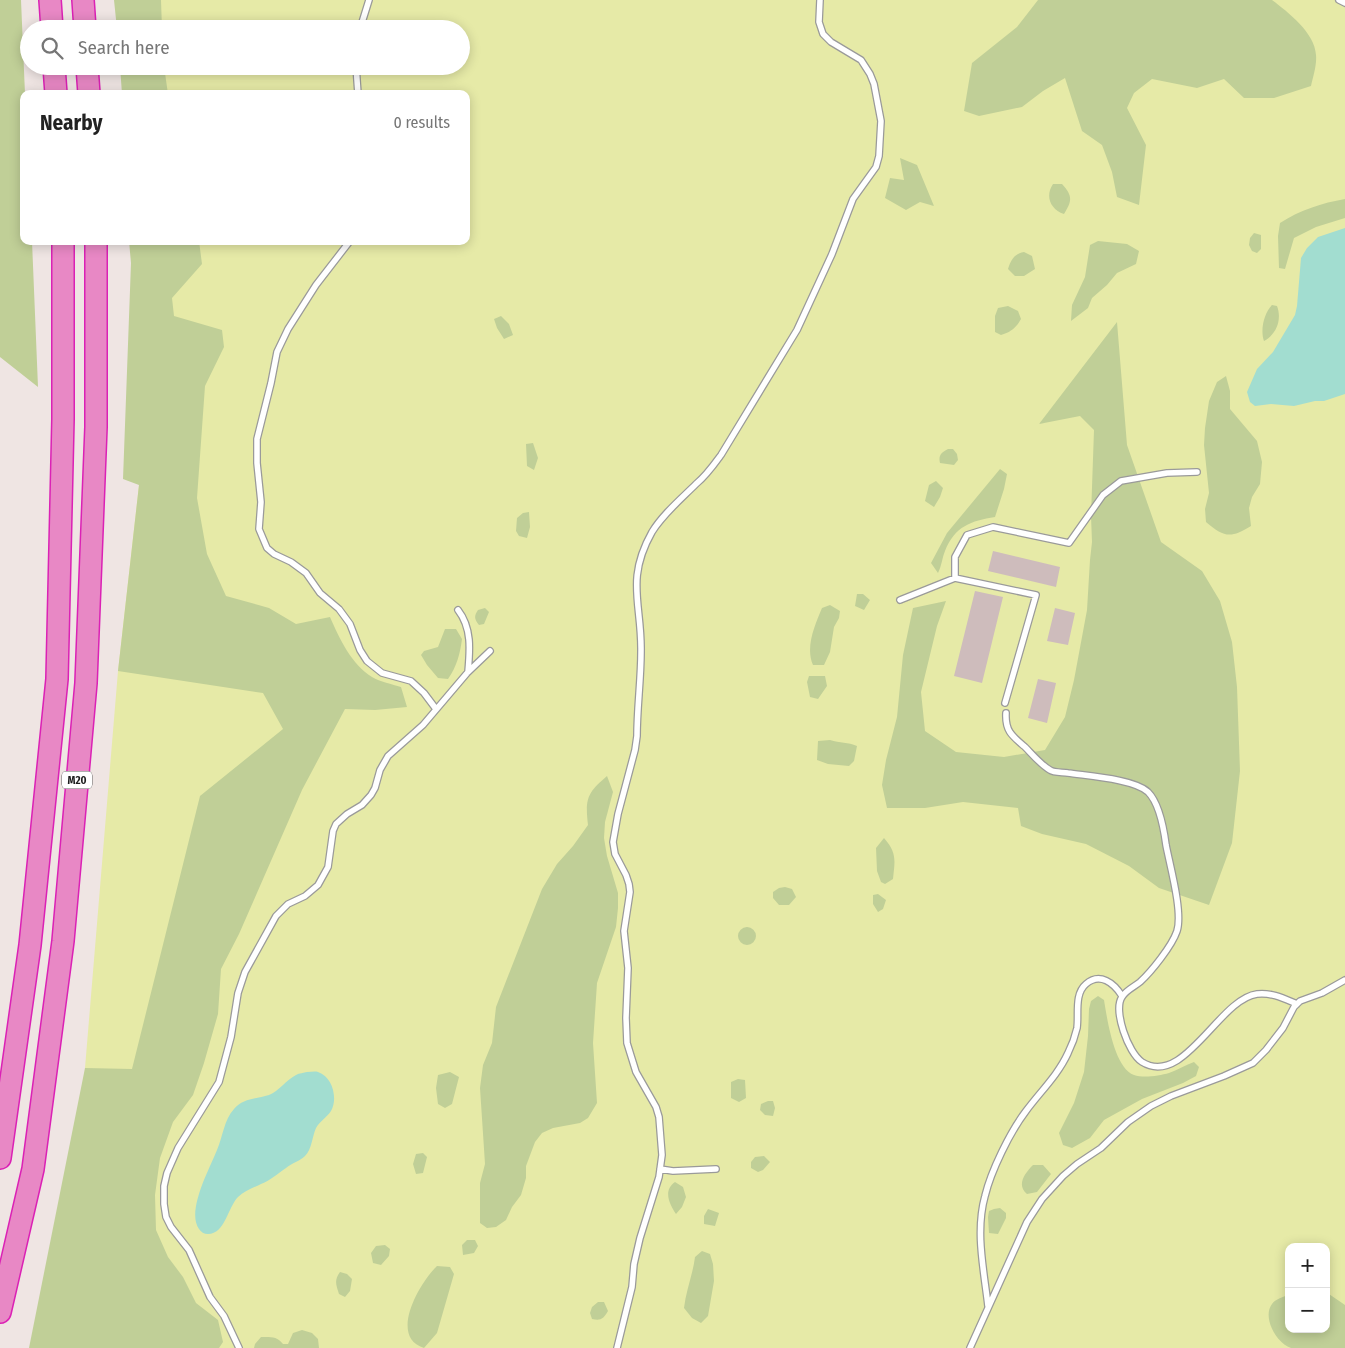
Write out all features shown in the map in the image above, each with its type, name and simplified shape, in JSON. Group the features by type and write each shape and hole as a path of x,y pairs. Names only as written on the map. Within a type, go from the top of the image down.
{"highway":[{"path":"50,0 51,20"},
{"path":"83,0 84,20"},
{"path":"55,75 56,90"},
{"path":"88,75 89,90"},
{"name":"M20","path":"0,1158 30,945 57,678 63,419 63,245"},
{"name":"M20","path":"0,1312 33,1168 63,941 86,683 96,427 96,245"}],"lane":[{"path":"363,20 369,0"},
{"path":"617,1348 632,1287 634,1264 640,1238 660,1169 662,1146 659,1118 653,1101 636,1072 628,1043 626,1018 628,968 624,931 630,892 626,875 618,861 613,842 618,814 636,750 641,649 636,589 637,574 653,530 677,502 710,471 788,346 826,267 853,199 876,167 880,146 881,121 874,84 861,60 832,42 823,34 819,22 820,0"},
{"path":"1339,0 1345,3"},
{"path":"357,75 358,90"},
{"path":"347,245 316,285 288,329 277,352 257,439 257,463 262,502 259,529 267,548 306,574 320,593 345,616 367,661 382,672 411,681 424,693 436,709"},
{"path":"955,578 955,556 967,535 993,527 1069,543 1103,495 1121,481 1167,473 1198,472"},
{"path":"900,600 955,578 1036,595 1005,703"},
{"path":"458,610 468,627 470,648 468,672"},
{"path":"239,1348 224,1316 210,1297 189,1250 171,1228 166,1218 164,1186 167,1173 182,1141 219,1082 232,1031 238,993 245,972 276,916 288,904 305,896 318,885 328,867 333,830 336,824 366,800 375,788 380,770 388,756 423,725 468,672 490,651"},
{"path":"1006,713 1006,725 1011,734 1051,771 1109,778 1141,788 1148,792 1154,800 1164,828 1176,902 1177,930 1172,941 1145,977 1122,996 1120,1001 1122,1022 1128,1044 1138,1059 1154,1067 1167,1066 1188,1052 1239,1001 1249,996 1271,994 1297,1004"},
{"path":"989,1308 980,1240 980,1220 985,1194 997,1163 1024,1113 1055,1074 1067,1055 1077,1029 1081,989 1092,980 1103,979 1110,982 1122,996"},
{"path":"970,1348 1027,1222 1042,1199 1063,1176 1100,1148 1128,1122 1151,1106 1253,1063 1283,1028 1297,1004 1345,980"},
{"path":"660,1169 673,1171 716,1169"}],"shaded area":[{"path":"0,0 21,0 20,75 24,75 25,90 20,90 20,245 32,245 38,387 0,357"},
{"path":"114,0 161,0 162,20 116,20"},
{"path":"124,0 1345,0 1345,1348 103,1348 80,1179 85,1068 118,671 139,485 140,245 470,245 470,90 130,90 129,75 470,75 470,20 125,20"},
{"path":"1038,0 1272,0 1300,24 1311,39 1316,59 1311,86 1274,98 1244,98 1224,79 1197,88 1152,79 1134,93 1127,108 1146,145 1139,205 1117,197 1112,172 1102,145 1082,131 1065,78 1043,91 1022,107 979,116 964,111 972,63 1017,27"},
{"path":"121,75 165,75 167,90 122,90"},
{"path":"900,158 917,165 934,206 920,202 906,210 885,198 890,178 904,180"},
{"path":"1053,184 1062,184 1070,195 1069,206 1064,214 1055,209 1050,202 1049,193"},
{"path":"1345,199 1345,218 1316,227 1294,238 1285,269 1279,268 1278,236 1280,223 1295,214 1311,208"},
{"path":"1345,228 1345,394 1324,401 1294,406 1271,404 1255,406 1250,402 1247,392 1257,369 1273,352 1295,315 1301,258 1307,248 1318,237"},
{"path":"1254,233 1261,235 1261,249 1257,253 1252,251 1249,245 1250,238"},
{"path":"1098,241 1127,244 1139,251 1136,264 1117,273 1092,298 1088,308 1071,321 1072,305 1085,277 1090,245"},
{"path":"129,245 200,245 202,264 172,298 174,316 222,330 224,347 205,386 197,498 207,554 226,596 269,608 296,624 330,617 342,642 358,666 375,679 401,687 407,707 375,710 345,709 302,790 239,934 221,969 218,1014 204,1063 193,1095 173,1122 160,1158 155,1195 156,1230 168,1257 183,1277 196,1303 218,1320 223,1342 219,1348 29,1348 85,1068 132,1069 200,796 283,729 263,693 118,671 139,485 123,479 131,263"},
{"path":"1024,252 1032,256 1035,269 1024,276 1015,276 1008,269 1009,266 1015,256"},
{"path":"1272,305 1277,306 1279,321 1272,334 1264,341 1262,332 1264,322 1267,312"},
{"path":"1008,306 1018,311 1021,319 1013,329 1001,335 995,332 995,316 998,308"},
{"path":"501,316 509,324 513,335 504,339 494,319"},
{"path":"1117,322 1127,445 1161,542 1202,571 1220,601 1232,642 1237,687 1240,771 1232,843 1209,905 1159,888 1129,866 1086,844 1042,834 1021,826 1018,808 963,802 925,808 887,808 882,785 897,717 903,655 913,608 946,601 937,626 921,692 925,731 956,752 1004,757 1045,750 1065,717 1087,610 1092,542 1094,430 1080,416 1039,424"},
{"path":"1226,376 1230,391 1230,409 1257,441 1262,462 1260,484 1252,497 1249,508 1251,526 1232,534 1218,531 1206,522 1205,509 1209,493 1204,445 1209,401 1217,382"},
{"path":"533,443 538,458 534,470 527,466 526,444"},
{"path":"948,449 953,449 957,454 958,460 954,465 940,463 941,454"},
{"path":"1000,469 1007,474 995,517 978,520 959,530 949,543 938,573 931,563 947,533"},
{"path":"936,481 943,488 934,507 925,501 929,485"},
{"path":"529,512 530,527 527,538 519,536 516,531 517,518 523,513"},
{"path":"857,594 863,594 870,600 864,610 855,606"},
{"path":"830,605 840,611 839,618 834,627 830,652 824,665 813,665 810,651 812,636 822,608"},
{"path":"485,608 489,612 484,624 479,625 475,619 476,614 478,610"},
{"path":"445,629 456,629 462,639 458,660 448,679 438,678 421,655 424,651 438,647"},
{"path":"809,676 825,676 827,686 818,699 810,697 807,682"},
{"path":"830,740 857,746 854,761 849,766 828,764 817,760 818,741"},
{"path":"607,776 613,792 605,822 604,838 607,856 618,893 618,908 616,927 597,983 593,1043 597,1103 588,1118 580,1123 553,1128 542,1133 535,1142 526,1166 526,1178 521,1195 512,1207 506,1220 496,1227 487,1228 480,1223 480,1183 485,1164 480,1088 483,1065 492,1043 496,1007 542,889 557,864 588,825 587,803 589,797 595,787"},
{"path":"884,838 891,848 894,862 893,879 885,884 881,882 877,871 876,848"},
{"path":"785,887 792,889 796,897 789,905 779,905 773,898 773,892"},
{"path":"878,894 886,900 883,909 878,912 873,904 873,895"},
{"path":"743,927 751,927 756,932 754,943 743,945 738,940 738,932"},
{"path":"1098,996 1104,1000 1113,1042 1121,1063 1127,1071 1138,1076 1151,1076 1169,1073 1194,1062 1199,1067 1196,1076 1142,1099 1104,1120 1090,1138 1072,1148 1063,1145 1059,1133 1074,1103 1084,1072 1089,1009 1091,1001"},
{"path":"307,1072 318,1072 331,1083 334,1101 331,1111 316,1128 307,1153 303,1158 288,1166 271,1179 240,1195 218,1230 214,1233 203,1233 196,1221 197,1201 231,1113 241,1103 269,1095 292,1077"},
{"path":"450,1072 459,1077 452,1104 445,1108 438,1104 436,1088 438,1075"},
{"path":"738,1079 745,1080 746,1098 739,1102 731,1098 731,1082"},
{"path":"773,1101 775,1108 773,1116 765,1115 760,1110 761,1104"},
{"path":"423,1153 427,1157 423,1173 416,1174 413,1164 416,1154"},
{"path":"764,1156 770,1162 763,1170 758,1172 751,1168 751,1162 755,1157"},
{"path":"1033,1165 1043,1165 1051,1174 1037,1192 1027,1194 1022,1187 1022,1183 1025,1175"},
{"path":"675,1182 683,1187 686,1197 682,1207 676,1214 668,1197 669,1189"},
{"path":"1000,1208 1006,1213 1006,1218 998,1234 989,1233 989,1211"},
{"path":"708,1209 719,1213 715,1226 704,1224 704,1216"},
{"path":"467,1240 475,1240 478,1246 474,1253 463,1255 462,1245"},
{"path":"385,1245 390,1249 389,1256 381,1265 373,1263 371,1253 376,1246"},
{"path":"702,1251 710,1254 713,1264 714,1281 708,1316 701,1323 692,1318 684,1308 695,1257"},
{"path":"437,1266 450,1267 454,1274 437,1333 424,1348 414,1342 408,1333 408,1321 416,1296"},
{"path":"340,1272 347,1274 352,1279 350,1291 345,1297 339,1294 336,1285"},
{"path":"1330,1295 1345,1305 1345,1348 1291,1348 1285,1345 1272,1329 1270,1322 1269,1309 1277,1299 1285,1296 1285,1333 1330,1333"},
{"path":"598,1302 604,1302 608,1311 602,1319 592,1319 590,1313 592,1307"},
{"path":"302,1330 312,1333 318,1339 319,1348 254,1348 261,1337 273,1338 283,1344 288,1344 293,1333"}],"building":[{"path":"993,551 1060,567 1056,587 988,571"},
{"path":"975,591 1003,597 982,683 954,676"},
{"path":"1055,608 1075,613 1068,645 1047,641"},
{"path":"1038,679 1056,683 1047,723 1028,718"}]}
